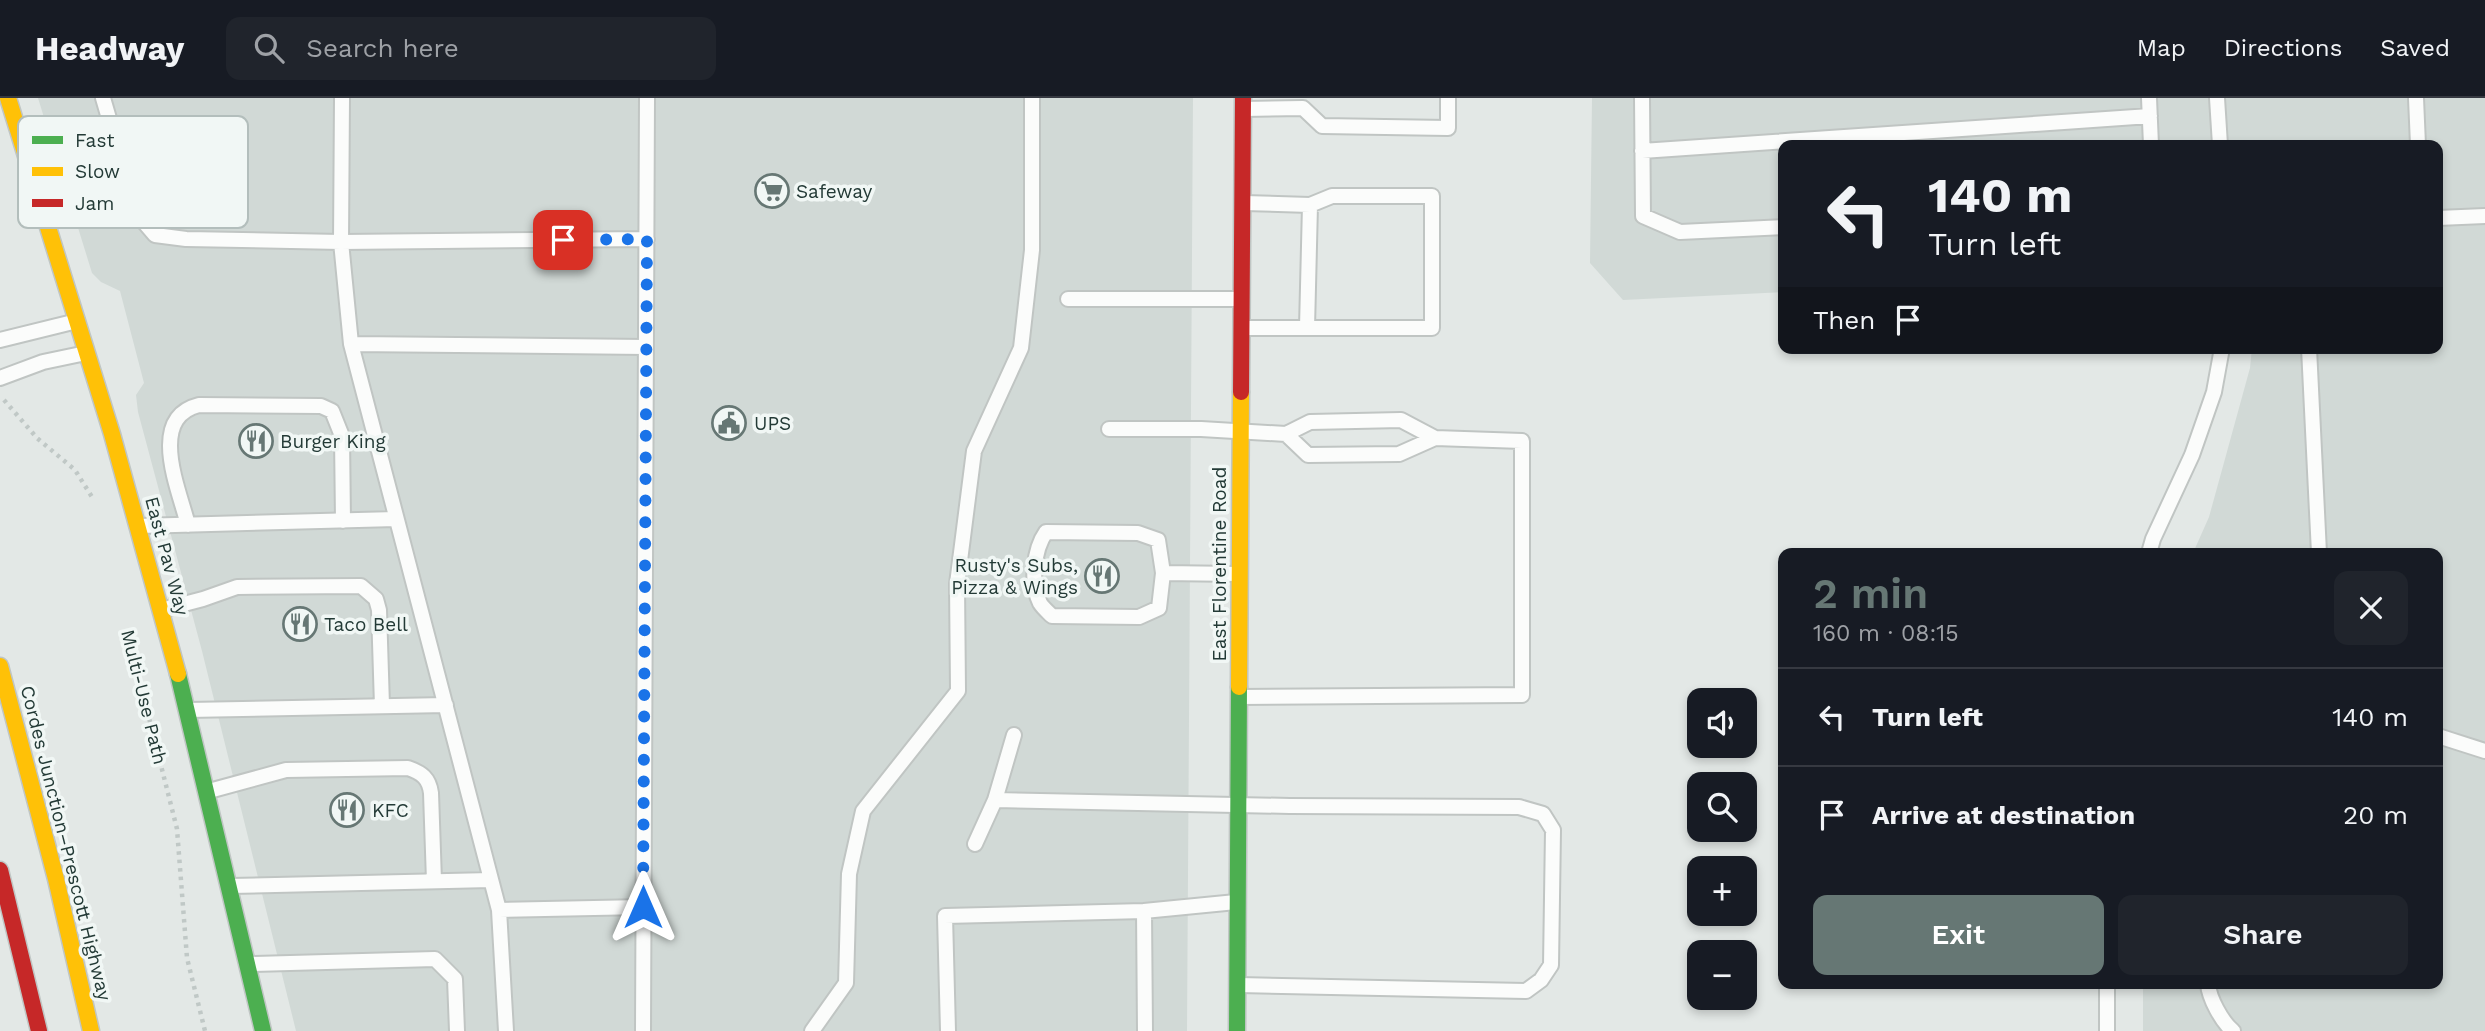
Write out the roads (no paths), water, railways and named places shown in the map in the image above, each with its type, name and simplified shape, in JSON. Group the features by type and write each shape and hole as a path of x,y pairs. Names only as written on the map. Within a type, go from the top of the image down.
{"street":[{"name":"East Pav Way","path":"8,98 18,129"},
{"name":"East Florentine Road","path":"1237,1031 1243,104"},
{"name":"East Pav Way","path":"49,228 138,526 207,792 263,1031"},
{"name":"Cordes Junction–Prescott Highway","path":"0,666 56,879 91,1031"},
{"path":"0,870 8,930 35,1030"}],"lane":[{"path":"103,98 108,116"},
{"path":"342,98 341,242 351,344 499,910 506,1031"},
{"path":"643,1031 647,98"},
{"path":"812,1031 846,983 849,874 863,811 958,691 957,584 974,451 1021,348 1032,250 1032,98"},
{"path":"1243,104 1306,103 1322,126 1448,128 1448,98"},
{"path":"1642,98 1643,216 1680,232 1778,227"},
{"path":"2149,98 2151,140"},
{"path":"2217,98 2220,140"},
{"path":"2416,98 2418,140"},
{"path":"1802,140 2150,116"},
{"path":"1642,151 1778,142"},
{"path":"1242,203 1310,205 1332,196 1432,196 1432,328 1242,328"},
{"path":"1307,328 1310,205"},
{"path":"2443,218 2485,216"},
{"path":"149,228 155,235 186,239 341,242 647,239"},
{"path":"1068,299 1242,299"},
{"path":"0,340 79,321"},
{"path":"351,344 646,347"},
{"path":"0,377 43,362 88,353"},
{"path":"2151,548 2197,443 2214,392 2221,354"},
{"path":"2309,354 2319,548"},
{"path":"188,525 168,439 176,419 185,408 199,405 321,406 332,411 342,436 343,521"},
{"path":"1109,429 1201,429 1286,434 1310,422 1401,420 1435,438 1522,441 1522,695 1240,696"},
{"path":"1286,434 1308,455 1399,454 1435,438"},
{"path":"138,526 396,519"},
{"path":"1046,532 1138,533 1158,540 1163,573 1158,608 1139,617 1052,616 1041,605 1036,587 1039,542 1046,532"},
{"path":"1163,573 1240,574"},
{"path":"160,610 237,587 361,586 376,599 379,610 382,706"},
{"path":"186,710 446,705"},
{"path":"975,844 995,800 1014,735"},
{"path":"2443,738 2485,751"},
{"path":"207,792 286,770 408,768 420,772 429,782 432,793 434,881"},
{"path":"995,800 1520,807 1543,814 1553,830 1551,965 1541,980 1526,991 1238,985"},
{"path":"229,886 491,880"},
{"path":"948,1031 945,916 1144,911 1238,901"},
{"path":"499,910 643,907"},
{"path":"1144,911 1145,1031"},
{"path":"248,964 435,959 455,979 457,1031"},
{"path":"2107,989 2107,1031"},
{"path":"2208,989 2228,1027 2233,1031"}],"place":[{"name":"Safeway","path":"772,191"},
{"name":"UPS","path":"729,423"},
{"name":"Burger King","path":"256,441"},
{"name":"Rusty's Subs, Pizza & Wings","path":"1102,576"},
{"name":"Taco Bell","path":"300,624"},
{"name":"KFC","path":"347,810"}]}
